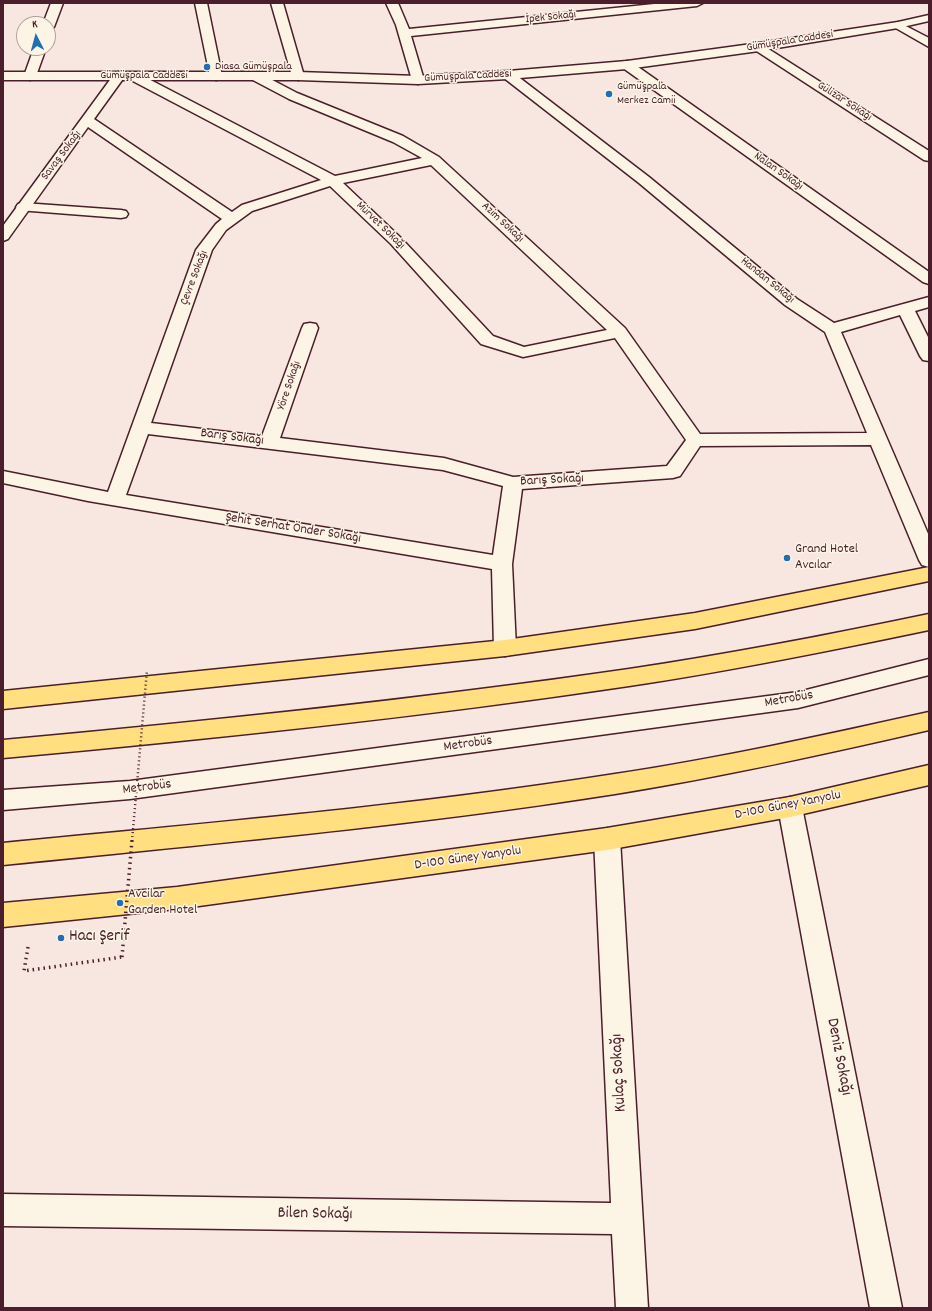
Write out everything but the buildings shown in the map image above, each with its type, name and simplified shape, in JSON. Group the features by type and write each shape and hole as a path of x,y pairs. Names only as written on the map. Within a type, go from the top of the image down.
{"main road":[{"path":"3,700 505,648 695,621 929,574"},
{"path":"3,749 189,732 502,695 632,677 790,650 929,622"},
{"path":"3,854 272,828 460,806 617,784 771,755 929,721"},
{"name":"D-100 Güney Yanyolu","path":"3,915 177,898 607,839 790,807 929,776"}],"street":[{"path":"52,16 57,3"},
{"path":"201,3 216,76"},
{"path":"277,3 298,76"},
{"path":"392,3 405,33 418,80"},
{"name":"İpek Sokağı","path":"405,33 697,3"},
{"name":"Gümüşpala Caddesi","path":"3,76 298,76 418,80 508,75 627,64 759,47 898,25 929,18"},
{"path":"898,25 929,43"},
{"name":"Gülizar Sokağı","path":"759,47 929,157"},
{"path":"30,76 37,56"},
{"name":"Nalan Sokağı","path":"627,64 929,279"},
{"name":"Handan Sokağı","path":"508,75 644,180 791,302 832,329"},
{"name":"Savaş Sokağı","path":"3,236 88,121 126,76"},
{"name":"Mürvet Sokağı","path":"126,76 333,181 396,241 487,340 523,352 618,332"},
{"name":"Azim Sokağı","path":"255,76 293,96 398,140 434,160 618,332 694,440"},
{"path":"88,121 232,219"},
{"name":"Çevre Sokağı","path":"115,500 204,250 221,227 247,208 333,181 434,160"},
{"path":"929,302 832,329 929,560"},
{"path":"905,308 929,356"},
{"name":"Yöre Sokağı","path":"270,443 310,328"},
{"name":"Barış Sokağı","path":"140,427 444,464 513,483 673,472 694,440"},
{"path":"694,440 878,439"},
{"name":"Şehit Serhat Önder Sokağı","path":"3,477 115,500 502,564"},
{"path":"505,648 502,564 513,483"},
{"name":"Deniz Sokağı","path":"790,807 886,1308"},
{"name":"Kulaç Sokağı","path":"607,839 632,1308"},
{"name":"Bilen Sokağı","path":"3,1210 628,1219"}],"lane":[{"path":"23,207 121,214"},
{"name":"Metrobüs","path":"3,800 130,790 798,700 929,667"}],"path":[{"path":"24,971 122,957 147,670"}],"place":[{"name":"Diasa Gümüşpala","path":"207,67"},
{"name":"Gümüşpala Merkez Camii","path":"609,94"},
{"name":"Grand Hotel Avcılar","path":"787,558"},
{"name":"Avcilar Garden Hotel","path":"120,903"},
{"name":"Hacı Şerif","path":"61,938"}]}
